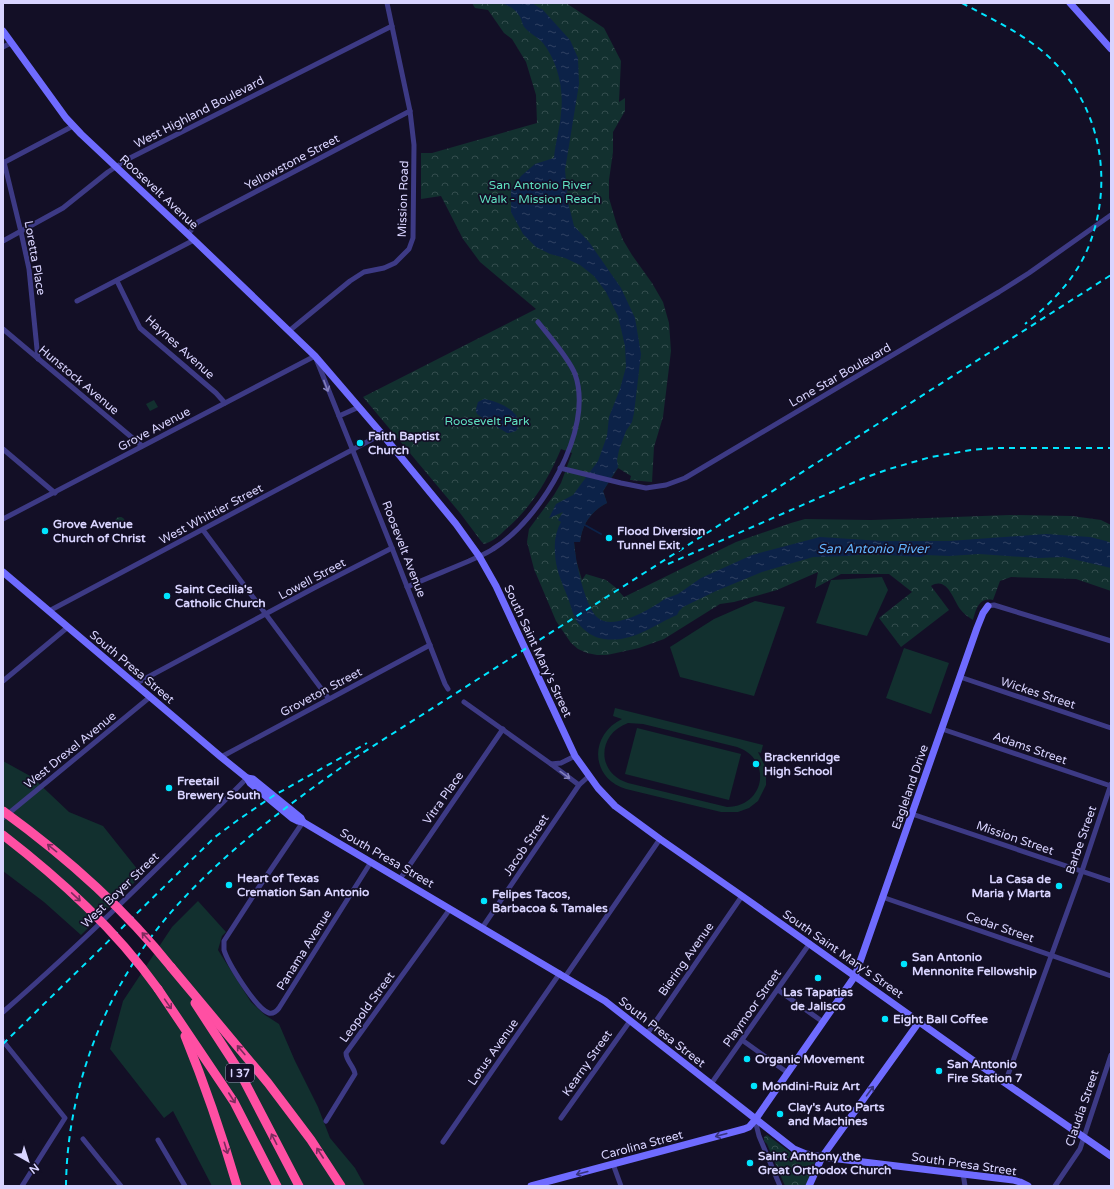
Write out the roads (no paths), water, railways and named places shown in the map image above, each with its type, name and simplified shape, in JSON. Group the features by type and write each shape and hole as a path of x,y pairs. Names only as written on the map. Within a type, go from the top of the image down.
{"highway":[{"name":"I 37","path":"3,811 60,854 92,882 139,929 171,967 238,1069 299,1186"},
{"name":"I 37","path":"3,835 54,877 127,948 158,989 234,1102 277,1186"},
{"path":"171,967 268,1083 311,1140 341,1186"},
{"path":"178,1020 207,1090 237,1186"}],"main road":[{"path":"1070,3 1111,49"},
{"name":"Roosevelt Avenue","path":"3,31 73,126 315,356 382,434 454,522 479,556"},
{"name":"South Saint Mary's Street","path":"479,556 496,586 575,756 589,776 615,806 810,943 1005,1083 1111,1156"},
{"name":"South Presa Street","path":"3,572 247,778 250,784 286,814 298,821 304,822 605,1001 794,1150 822,1157 1014,1180 1028,1186"},
{"name":"Eagleland Drive","path":"755,1120 855,976 981,618 988,606"},
{"path":"809,1186 822,1157 919,1022"},
{"name":"Carolina Street","path":"531,1186 744,1129 749,1127 755,1120"}],"street":[{"name":"Mission Road","path":"289,331 350,281 364,272 384,268 395,263 409,249 413,238 415,171 414,145 410,111 386,3"},
{"name":"West Highland Boulevard","path":"3,241 63,208 128,159 392,26"},
{"path":"3,47 11,43"},
{"name":"Yellowstone Street","path":"188,234 198,222 410,111"},
{"path":"4,162 73,126"},
{"name":"Loretta Place","path":"4,162 29,269 38,359"},
{"name":"Lone Star Boulevard","path":"560,468 620,484 646,488 656,488 685,478 999,292 1029,273 1111,215"},
{"path":"77,301 194,240"},
{"name":"Haynes Avenue","path":"117,281 140,328 225,402"},
{"path":"407,587 495,548 528,519 552,486 576,430 579,417 580,398 578,383 570,364 538,322"},
{"name":"Hunstock Avenue","path":"3,329 142,446"},
{"name":"Grove Avenue","path":"3,520 315,356"},
{"name":"Roosevelt Avenue","path":"315,356 448,689"},
{"path":"339,416 359,407"},
{"name":"West Whittier Street","path":"49,611 382,434"},
{"path":"3,449 55,493"},
{"path":"203,530 329,699"},
{"name":"Lowell Street","path":"135,684 392,548"},
{"path":"988,606 994,605 1111,641"},
{"path":"3,681 68,627"},
{"name":"Groveton Street","path":"221,757 430,645"},
{"name":"Wickes Street","path":"960,677 1111,728"},
{"name":"West Drexel Avenue","path":"3,818 150,697"},
{"path":"464,702 579,785"},
{"name":"Vitra Place","path":"400,879 503,729"},
{"name":"Adams Street","path":"942,729 1111,785"},
{"path":"551,764 561,763 575,756"},
{"name":"Jacob Street","path":"482,928 579,785 589,776"},
{"name":"West Boyer Street","path":"3,1012 158,868 247,778"},
{"name":"Barbe Street","path":"1005,1083 1082,871 1111,785"},
{"name":"Mission Street","path":"912,814 1111,881"},
{"name":"Panama Avenue","path":"304,822 224,941 224,951 245,988 255,1002 266,1011 270,1013 277,1011 372,862"},
{"name":"Lotus Avenue","path":"443,1142 660,839"},
{"name":"Biering Avenue","path":"647,1034 742,896"},
{"name":"Cedar Street","path":"882,897 1111,976"},
{"name":"Leopold Street","path":"326,1121 355,1074 346,1053 450,909"},
{"name":"Playmoor Street","path":"711,1084 810,943"},
{"path":"778,990 823,1022"},
{"name":"Kearny Street","path":"561,1118 630,1020"},
{"path":"742,1040 788,1073"},
{"path":"3,1041 66,1118 22,1186"},
{"name":"Claudia Street","path":"1055,1186 1080,1149 1111,1055"},
{"path":"755,1120 759,1136 780,1186"},
{"path":"83,1139 121,1186"},
{"path":"158,1140 185,1186"},
{"path":"613,1164 621,1186"},
{"path":"963,1174 965,1186"}],"water":[{"name":"San Antonio River","path":"501,3 532,3 543,10 570,40 578,58 579,84 565,170 568,202 574,226 589,242 621,288 635,318 641,354 632,422 626,431 619,450 617,460 618,467 603,491 607,503 596,510 588,519 583,529 580,542 574,542 576,560 585,594 593,613 598,618 605,621 614,622 633,617 666,598 678,594 701,578 752,555 820,537 882,541 949,541 1046,534 1090,537 1111,543 1111,568 1064,557 1038,558 979,554 949,556 926,555 921,557 868,554 813,557 762,572 716,591 683,607 677,615 634,636 614,640 604,639 593,636 583,629 573,614 556,564 555,540 561,522 558,520 563,512 549,518 556,504 573,495 598,461 607,436 609,417 620,389 626,367 625,346 618,316 606,292 594,276 580,265 536,247 523,234 511,212 511,191 521,176 535,164 554,158 562,95 556,67 543,43 524,27 515,11"},
{"path":"484,399 503,405 514,413 518,419 516,431 507,433 478,415 476,409 478,402"}],"waterway":[{"path":"583,524 601,534"}],"railway":[{"path":"962,3 1021,35 1052,60 1069,80 1082,101 1092,124 1098,148 1101,173 1100,199 1096,224 1088,248 1076,270 1061,290 1044,308 1025,324"},
{"path":"66,1186 68,1147 84,1069 98,1032 115,996 134,961 157,929 183,899 244,841 288,806 356,757 1111,275"},
{"path":"668,564 864,478 931,457 971,450 995,448 1111,448"},
{"path":"3,1044 215,837 273,796 367,743"}],"place":[{"name":"Faith Baptist Church","path":"360,443"},
{"name":"Grove Avenue Church of Christ","path":"45,531"},
{"name":"Flood Diversion Tunnel Exit","path":"609,538"},
{"name":"Saint Cecilia's Catholic Church","path":"167,596"},
{"name":"Brackenridge High School","path":"756,764"},
{"name":"Freetail Brewery South","path":"169,788"},
{"name":"Heart of Texas Cremation San Antonio","path":"229,885"},
{"name":"La Casa de Maria y Marta","path":"1059,886"},
{"name":"Felipes Tacos, Barbacoa & Tamales","path":"484,901"},
{"name":"San Antonio Mennonite Fellowship","path":"904,964"},
{"name":"Las Tapatias de Jalisco","path":"818,978"},
{"name":"Eight Ball Coffee","path":"885,1019"},
{"name":"Organic Movement","path":"747,1059"},
{"name":"San Antonio Fire Station 7","path":"939,1071"},
{"name":"Mondini-Ruiz Art","path":"754,1086"},
{"name":"Clay's Auto Parts and Machines","path":"780,1114"},
{"name":"Saint Anthony the Great Orthodox Church","path":"750,1163"}],"park label":[{"name":"San Antonio River Walk - Mission Reach","path":"540,192"},
{"name":"Roosevelt Park","path":"487,421"}]}
